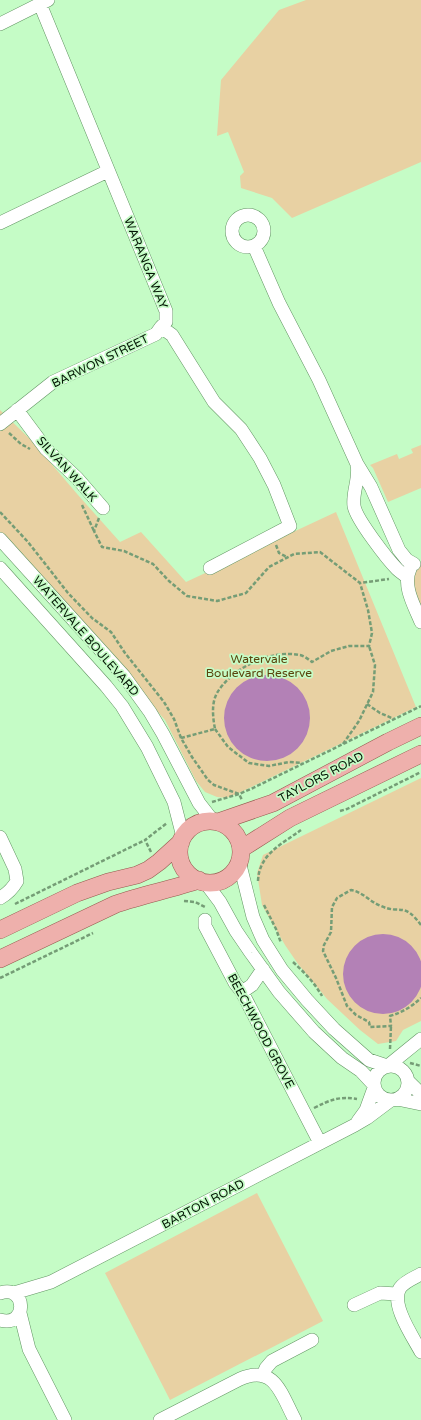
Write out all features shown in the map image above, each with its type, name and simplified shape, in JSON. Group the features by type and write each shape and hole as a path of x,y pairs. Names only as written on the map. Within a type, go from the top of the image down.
{"main road":[{"name":"TAYLORS ROAD","path":"216,822 273,803 421,726"},
{"name":"TAYLORS ROAD","path":"240,855 290,818 421,754"},
{"path":"0,930 76,893 108,882 137,875 157,863 182,839 187,831 199,823 216,822 227,826 234,832 238,840 240,855 236,868 230,875 222,880 214,882 202,881 132,898 116,904 0,959"},
{"path":"182,839 179,851 180,860 184,869 191,876 202,881"}],"street":[{"path":"0,24 44,2"},
{"name":"WARANGA WAY","path":"44,2 108,171 166,311 166,322 161,327 172,334 214,402 241,429 260,458 274,486 290,526 210,568"},
{"path":"0,223 108,171"},
{"path":"254,246 279,303 319,380 357,464 371,487 399,550 407,560 418,561"},
{"name":"BARWON STREET","path":"1,424 53,382 156,334 161,327"},
{"name":"SILVAN WALK","path":"17,410 46,449 77,478 103,508"},
{"path":"357,464 358,471 354,499 355,510 364,526 408,582 421,622"},
{"name":"WATERVALE BOULEVARD","path":"0,539 106,655 138,694 163,734 199,803 216,822"},
{"path":"408,582 409,571 418,561"},
{"name":"WATERVALE BOULEVARD","path":"0,568 106,686 122,706 147,747 174,802 178,814 182,839"},
{"path":"0,837 15,869 17,881 13,887 0,898"},
{"path":"240,855 252,917 260,935 272,955 294,985 321,1016 364,1057 374,1063 391,1059"},
{"path":"202,881 220,902 236,932 279,992 314,1032 342,1058 360,1071 374,1086 381,1097 421,1104"},
{"name":"BEECHWOOD GROVE","path":"205,920 205,926 208,932 235,983 242,992 320,1142"},
{"path":"242,992 252,985 263,969"},
{"path":"374,1086 374,1080 378,1071 391,1059 421,1040"},
{"path":"394,1100 406,1092 409,1063 413,1054 421,1043"},
{"path":"391,1059 394,1065 403,1070 408,1080 421,1094"},
{"name":"BARTON ROAD","path":"355,1125 363,1116 374,1086"},
{"name":"BARTON ROAD","path":"2,1321 13,1320 21,1309 51,1282 355,1125 394,1100"},
{"path":"421,1274 406,1283 397,1294 397,1305 399,1310 421,1352"},
{"name":"BARTON ROAD","path":"5,1290 51,1282"},
{"path":"5,1290 20,1300 28,1348"},
{"path":"354,1305 380,1293 397,1294"},
{"path":"2,1321 28,1348 65,1420"},
{"path":"263,1375 266,1368 272,1361 312,1340"},
{"path":"160,1420 249,1375 263,1375 270,1379 276,1385 295,1420"}],"path":[{"path":"1,424 21,444 32,451"},
{"path":"80,501 102,547 124,551 153,564 169,581 187,596 217,600 246,593 269,567 294,554 300,553 320,552 360,583 368,610 372,633 369,646 375,665 373,692 359,721 343,744"},
{"path":"94,532 103,508"},
{"path":"0,512 28,542 68,593 92,618 111,632 125,653 164,702 174,719 181,738 208,780 214,785 239,794"},
{"path":"360,583 395,578 408,582"},
{"path":"303,764 289,762 269,766 249,763 228,747 215,729 212,715 216,695 228,678 255,661 276,654 300,655 312,662 331,651 349,646 369,646"},
{"path":"367,704 380,713 395,719"},
{"path":"199,803 224,799 239,794 421,706"},
{"path":"181,738 215,729"},
{"path":"335,812 347,809 421,772"},
{"path":"14,905 145,840 178,814"},
{"path":"246,889 258,882 260,867 268,854 304,827"},
{"path":"145,840 157,863"},
{"path":"170,889 175,901 190,901 207,908 220,902"},
{"path":"391,1026 370,1027 369,1022 356,1015 347,1006 323,951 324,945 331,932 332,907 337,898 342,894 350,890 356,891 363,894 379,906 404,909 411,913 421,925"},
{"path":"262,899 276,929 281,945"},
{"path":"0,978 97,931"},
{"path":"292,960 313,982 325,1001"},
{"path":"391,1059 390,1016 413,1006 421,998"},
{"path":"386,1051 391,1059"},
{"path":"305,1113 331,1099 359,1099 369,1102"}],"green space":[{"path":"306,0 421,0 421,162 292,218 272,198 241,188 240,176 244,172 228,132 217,136 221,80 279,10"},
{"name":"Watervale Boulevard Reserve","path":"0,410 31,440 120,542 141,532 186,582 336,512 416,707 237,794 226,798 217,797 205,792 196,781 165,720 0,534"},
{"path":"421,445 421,488 388,502 373,468 370,465 397,454 399,459 413,453 411,449"},
{"path":"421,564 421,609 412,586 412,580 416,569"},
{"path":"421,778 421,1021 403,1030 396,1041 378,1044 360,1030 327,999 298,964 285,945 262,905 257,873 263,855"},
{"path":"257,1193 323,1321 170,1400 105,1273"}],"shaded area":[{"path":"267,675 283,679 297,688 306,702 310,718 306,734 297,748 283,757 267,761 251,757 237,748 228,734 224,718 228,702 237,688 251,679"},
{"path":"383,934 391,935 405,941 411,946 416,952 422,966 422,982 416,996 411,1002 405,1007 391,1013 383,1014 375,1013 361,1007 355,1002 350,996 344,982 343,974 344,966 350,952 355,946 361,941 375,935"}]}
